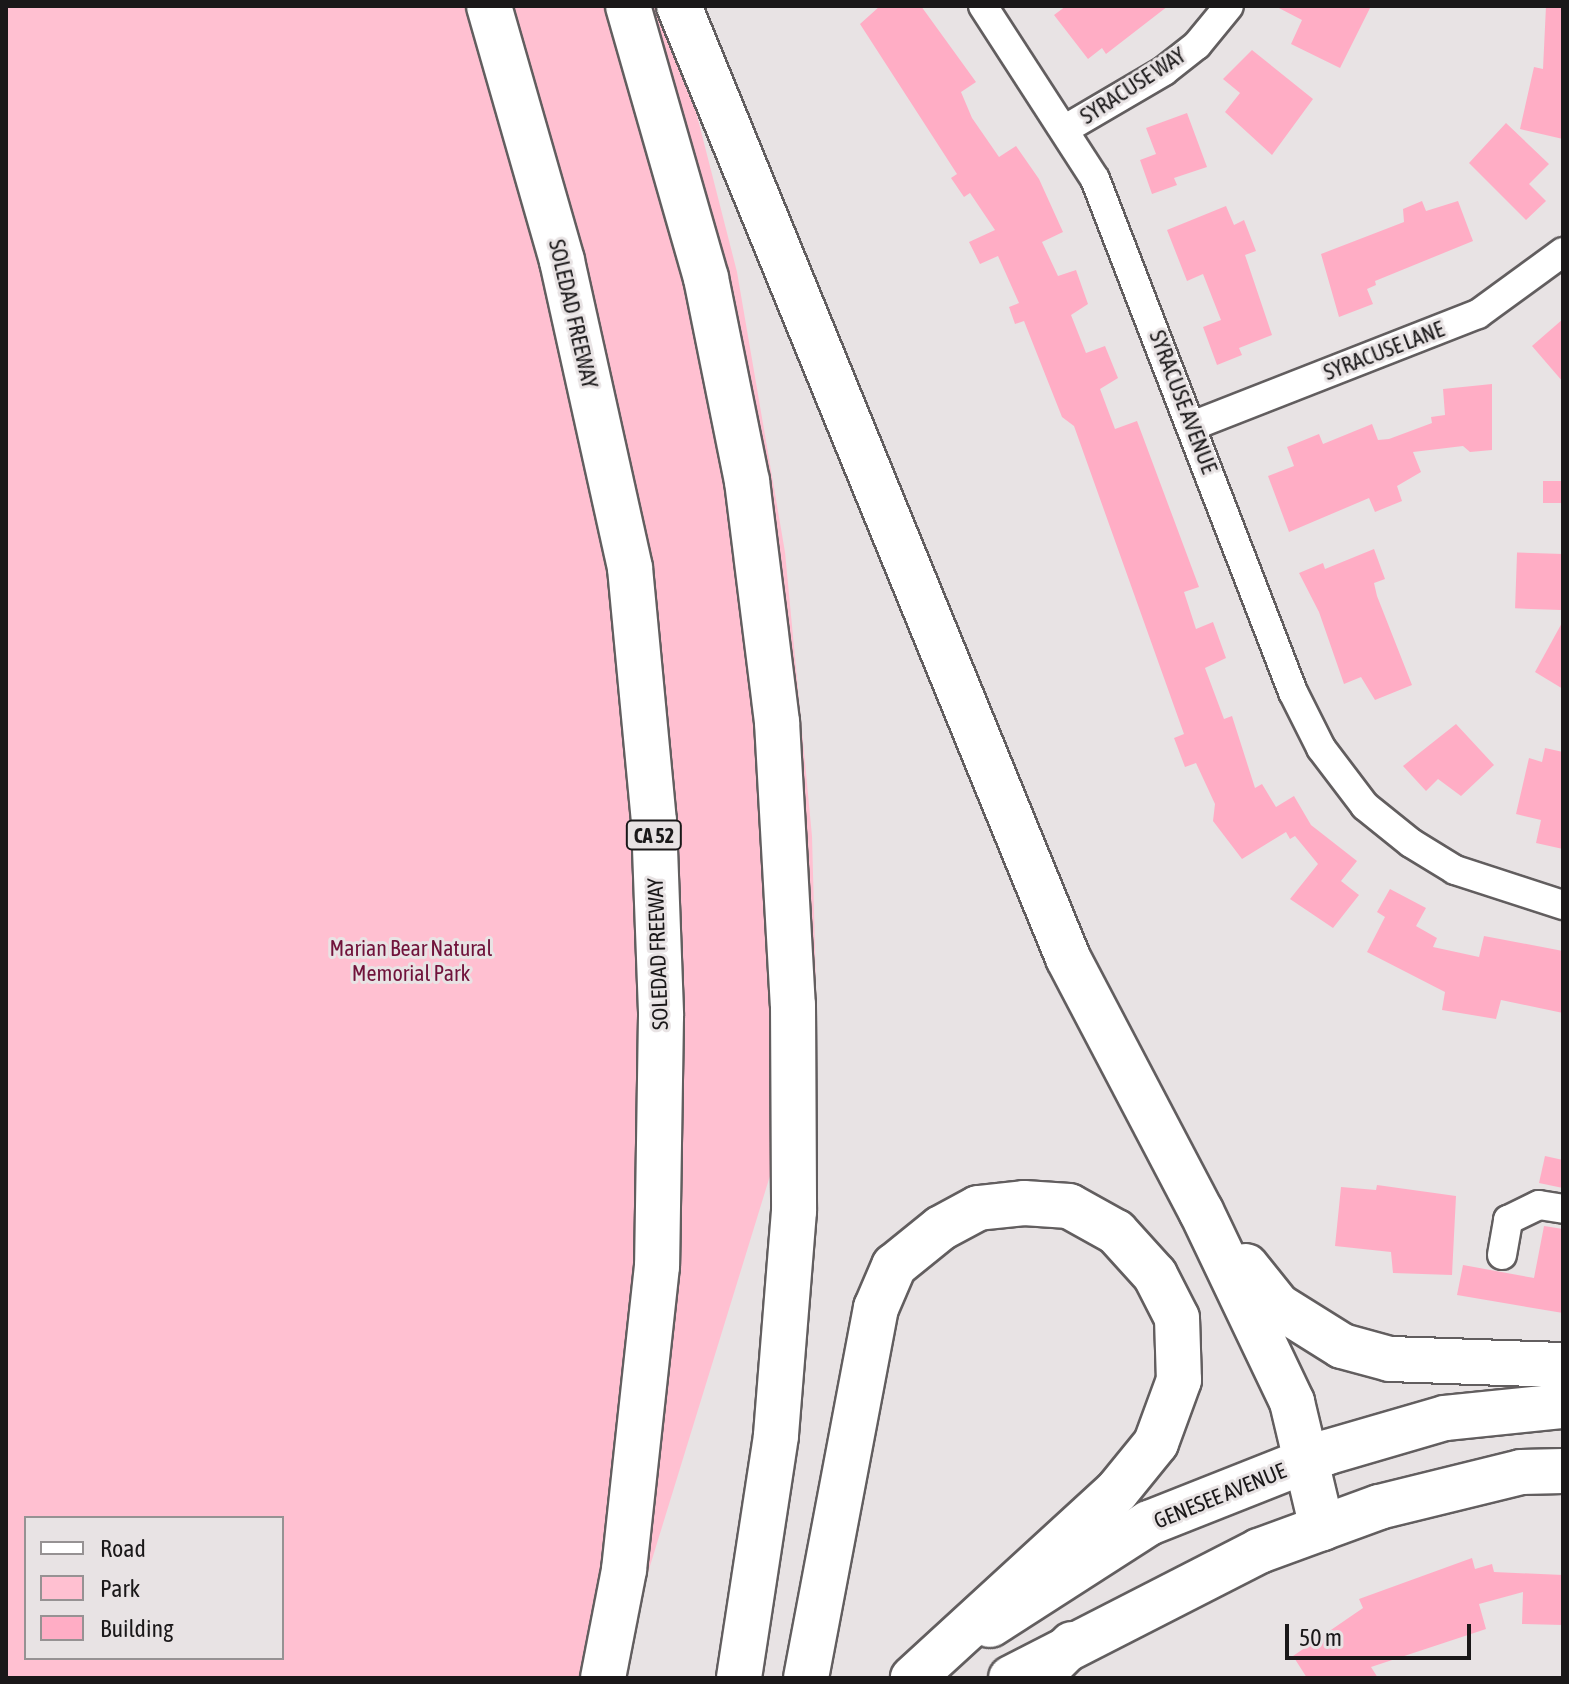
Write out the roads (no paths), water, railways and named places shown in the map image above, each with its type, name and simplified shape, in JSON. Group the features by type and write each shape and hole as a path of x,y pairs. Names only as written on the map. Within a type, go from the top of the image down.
{"main road":[{"name":"SOLEDAD FREEWAY","path":"489,6 562,261 630,568 654,821 661,1016 657,1266 624,1570 603,1678"},
{"path":"628,6 706,278 747,481 777,722 793,1005 794,1211 776,1436 739,1678"},
{"path":"679,6 861,441 956,691 1068,958 1201,1211 1292,1402 1322,1528"},
{"path":"808,1672 864,1363 876,1308 894,1266 941,1228 978,1208 1024,1203 1069,1206 1116,1232 1155,1275 1177,1318 1179,1380 1156,1443 1117,1491 914,1678"},
{"path":"1201,1211 1278,1306 1342,1346 1390,1359 1563,1365"},
{"name":"GENESEE AVENUE","path":"914,1678 1149,1523 1361,1439 1445,1418 1563,1406"},
{"path":"1011,1678 1072,1644 1259,1551 1379,1507 1521,1472 1563,1471"},
{"path":"1038,1678 1072,1644"}],"street":[{"name":"SYRACUSE AVENUE","path":"983,6 1067,128 1095,179 1293,692 1321,748 1365,806 1455,870 1563,905"},
{"name":"SYRACUSE WAY","path":"1067,128 1164,71 1197,45 1229,6"},
{"name":"SYRACUSE LANE","path":"1192,426 1478,314 1563,252"},
{"path":"1502,1255 1508,1220 1539,1205 1563,1209"}],"park label":[{"name":"Marian Bear Natural Memorial Park","path":"411,960"}]}
